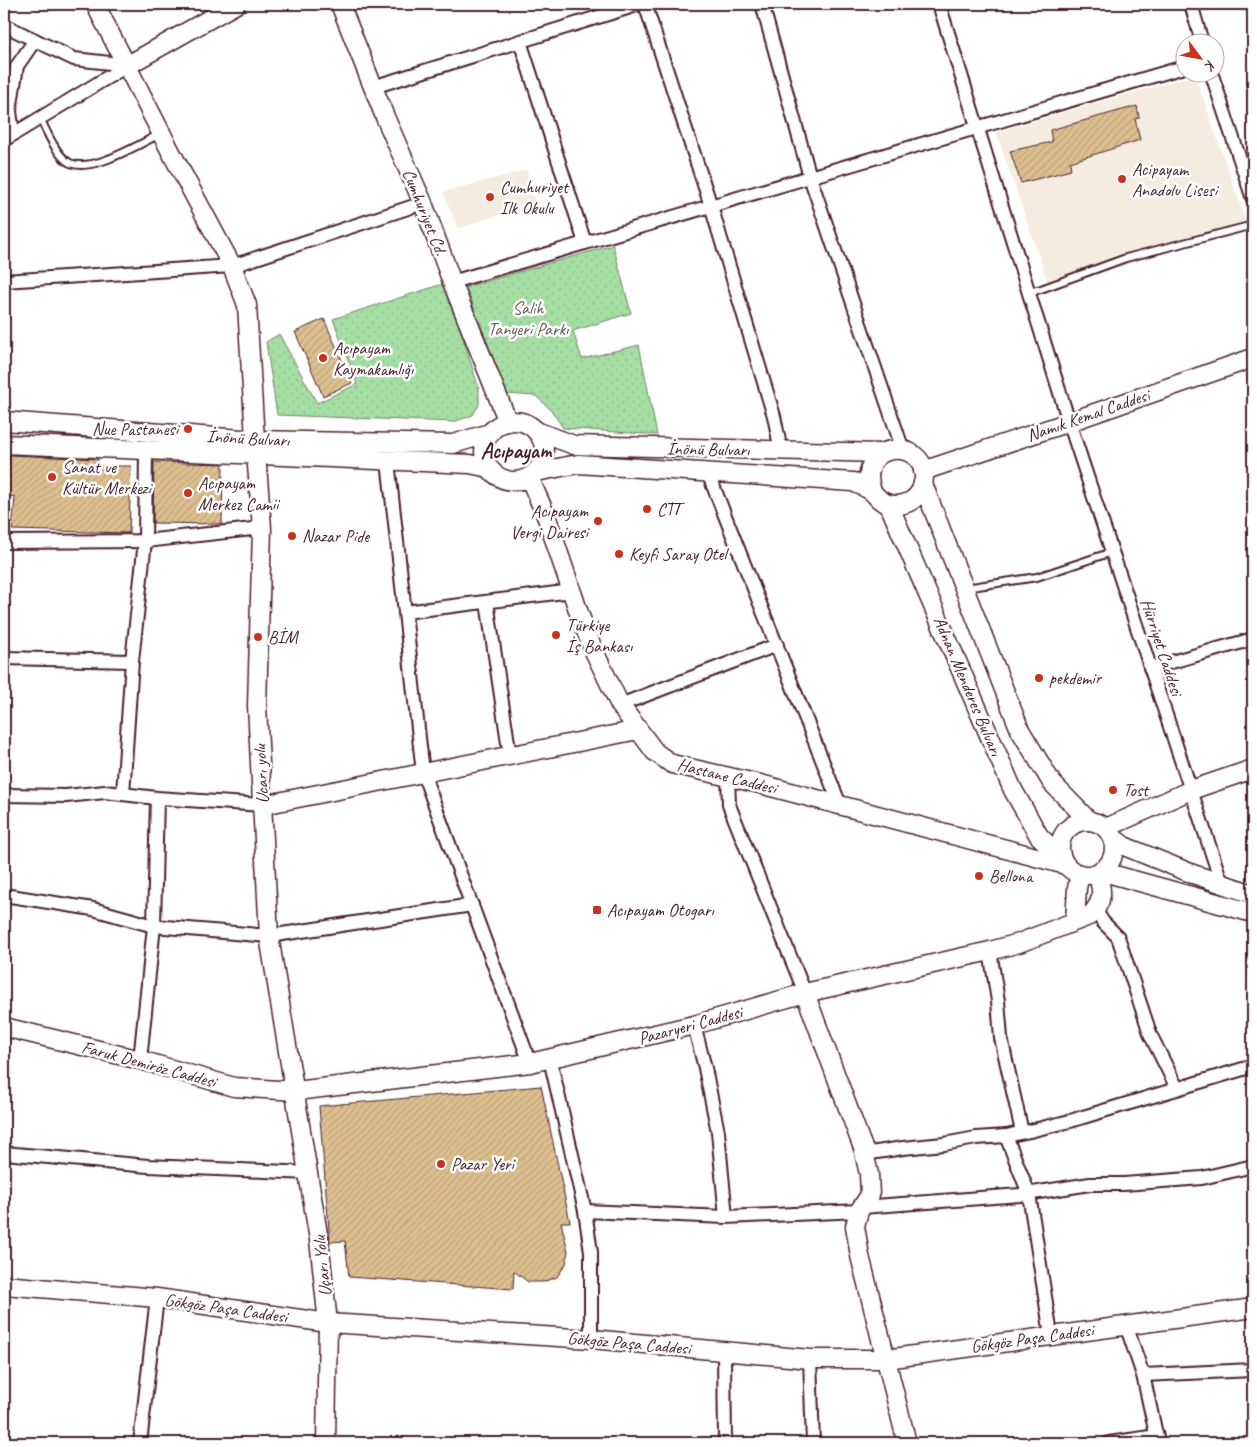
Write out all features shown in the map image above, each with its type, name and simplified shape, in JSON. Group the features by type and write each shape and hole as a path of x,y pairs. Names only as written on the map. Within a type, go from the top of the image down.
{"street":[{"name":"Ucarı yolu","path":"95,4 232,266 247,305 262,528 257,706 269,936 296,1091"},
{"path":"9,137 128,65 236,4"},
{"name":"Cumhuriyet Cd.","path":"340,4 373,87 423,202 452,282 508,422"},
{"path":"596,4 600,16"},
{"path":"373,87 640,4"},
{"path":"645,4 711,206 774,416 781,451"},
{"path":"762,4 810,176 903,450"},
{"name":"Hürriyet Caddesi","path":"940,4 1068,422 1222,884"},
{"path":"1191,4 1199,32"},
{"path":"4,25 74,59 128,65"},
{"path":"9,137 10,111 18,66 35,40"},
{"path":"520,41 585,243"},
{"path":"452,282 1174,69"},
{"path":"1214,82 1253,199"},
{"path":"4,281 232,266 423,202"},
{"name":"Namık Kemal Caddesi","path":"923,477 1068,422 1253,358"},
{"name":"İnönü Bulvarı","path":"4,422 388,461 470,464 489,468"},
{"path":"508,422 528,425 536,431 544,447 541,464 533,475 521,481 511,482 502,480 495,475 485,459 484,450 490,432 508,422"},
{"name":"İnönü Bulvarı","path":"536,431 574,445 882,453"},
{"name":"İnönü Bulvarı","path":"4,444 146,450 453,444 490,432"},
{"path":"892,449 903,450 913,455 920,463 923,477 919,494 910,501 900,505 889,504 879,500 872,491 868,481 869,470 874,460 882,453 892,449"},
{"path":"123,794 132,661 145,541 146,450"},
{"path":"388,461 423,773 530,1063"},
{"name":"İnönü Bulvarı","path":"533,475 578,464 853,482 872,491"},
{"path":"708,473 840,805"},
{"name":"Hastane Caddesi","path":"533,475 593,648 620,705 655,752 672,764 728,776 1081,868"},
{"name":"Adnan Menderes Bulvarı","path":"923,477 1020,730 1052,783 1089,821"},
{"name":"Adnan Menderes Bulvarı","path":"889,504 1012,790 1039,836 1081,868 1253,913"},
{"path":"4,542 145,541 262,528"},
{"path":"405,612 572,591"},
{"path":"487,602 510,756"},
{"path":"1150,668 1253,639"},
{"path":"620,705 777,645"},
{"path":"4,658 132,661"},
{"path":"4,797 66,796 105,792 158,798 263,805 638,730"},
{"path":"1108,832 1191,790 1253,769"},
{"path":"728,776 729,806 805,994 864,1154 870,1195 861,1209 855,1226 860,1256 907,1443"},
{"path":"140,1060 154,926 158,798"},
{"path":"1178,1088 1152,1036 1118,937 1103,922 1096,911 1100,904 1102,888 1060,849 1065,833 1071,826 1080,822 1098,823 1124,846 1193,874 1253,894"},
{"path":"1081,868 1110,862 1114,854 1114,844 1108,832"},
{"path":"1076,921 1077,888 1081,868"},
{"path":"4,895 93,909 154,926 269,936 472,905"},
{"name":"Pazaryeri Caddesi","path":"296,1091 550,1059 694,1026 805,994 990,951 1076,921 1096,911"},
{"path":"990,951 998,1001 1001,1038 1022,1132"},
{"path":"694,1026 718,1132 726,1217"},
{"name":"Faruk Demiröz Caddesi","path":"4,1027 140,1060 234,1086 296,1091"},
{"path":"550,1059 585,1211 591,1252 591,1339"},
{"path":"864,1154 976,1138 1006,1136 1070,1121 1253,1066"},
{"name":"Uçarı Yolu","path":"296,1091 319,1240 328,1323 326,1443"},
{"path":"1006,1136 1029,1194 1051,1335"},
{"path":"4,1153 148,1166 309,1173"},
{"path":"585,1211 726,1217 861,1209 1029,1194 1090,1184 1124,1184 1202,1178 1253,1166"},
{"name":"Gökgöz Paşa Caddesi","path":"4,1285 157,1298 328,1323 591,1339 810,1359 886,1359 1253,1308"},
{"path":"140,1443 157,1298"},
{"path":"1109,1443 1157,1440 1143,1375 1126,1325"},
{"path":"724,1352 725,1443"},
{"path":"810,1359 813,1443"},
{"path":"1143,1375 1253,1370"}],"lane":[{"path":"40,118 59,154 70,163 85,165 109,159 161,133"},
{"path":"1028,292 1126,258 1253,225"},
{"path":"964,588 1037,577 1112,552"}],"shaded area":[{"name":"Acipayam Anadolu Lisesi","path":"1174,81 1197,82 1248,227 1050,288 996,132"},
{"name":"Cumhuriyet Ilk Okulu","path":"527,170 535,202 458,229 443,192"}],"green space":[{"name":"Salih Tanyeri Parkı","path":"613,245 631,313 573,331 582,359 639,345 657,435 563,428 551,410 536,396 507,394 466,287"},
{"path":"446,283 479,389 479,405 473,415 454,422 277,415 266,342 279,334 317,403 357,384 333,319"}],"building":[{"path":"1137,106 1139,118 1135,119 1140,140 1070,162 1071,170 1021,183 1010,151 1052,142 1050,130"},
{"name":"Acıpayam Kaymakamlığı","path":"324,319 352,383 323,396 295,332"},
{"name":"Sanat ve Kültür Merkezi","path":"10,455 98,459 98,466 131,466 129,533 12,530 15,497 4,495"},
{"name":"Acıpayam Merkez Camii","path":"154,462 223,464 222,524 153,523"},
{"name":"Pazar Yeri","path":"541,1086 570,1222 561,1222 568,1251 566,1264 557,1277 543,1282 528,1282 514,1271 513,1289 349,1277 345,1241 330,1242 319,1106"}],"place":[{"name":"Acipayam Anadolu Lisesi","path":"1122,179"},
{"name":"Cumhuriyet Ilk Okulu","path":"490,197"},
{"name":"Acıpayam Kaymakamlığı","path":"323,358"},
{"name":"Nue Pastanesi","path":"188,429"},
{"name":"Sanat ve Kültür Merkezi","path":"52,477"},
{"name":"Acıpayam Merkez Camii","path":"188,493"},
{"name":"CTT","path":"647,509"},
{"name":"Acıpayam Vergi Dairesi","path":"598,521"},
{"name":"Nazar Pide","path":"292,536"},
{"name":"Keyfi Saray Otel","path":"619,554"},
{"name":"Türkiye İş Bankası","path":"556,635"},
{"name":"BİM","path":"258,637"},
{"name":"pekdemir","path":"1039,678"},
{"name":"Tost","path":"1113,790"},
{"name":"Bellona","path":"979,876"},
{"name":"Acıpayam Otogarı","path":"597,910"},
{"name":"Pazar Yeri","path":"441,1164"}],"district":[{"name":"Acıpayam","path":"516,451"}]}
